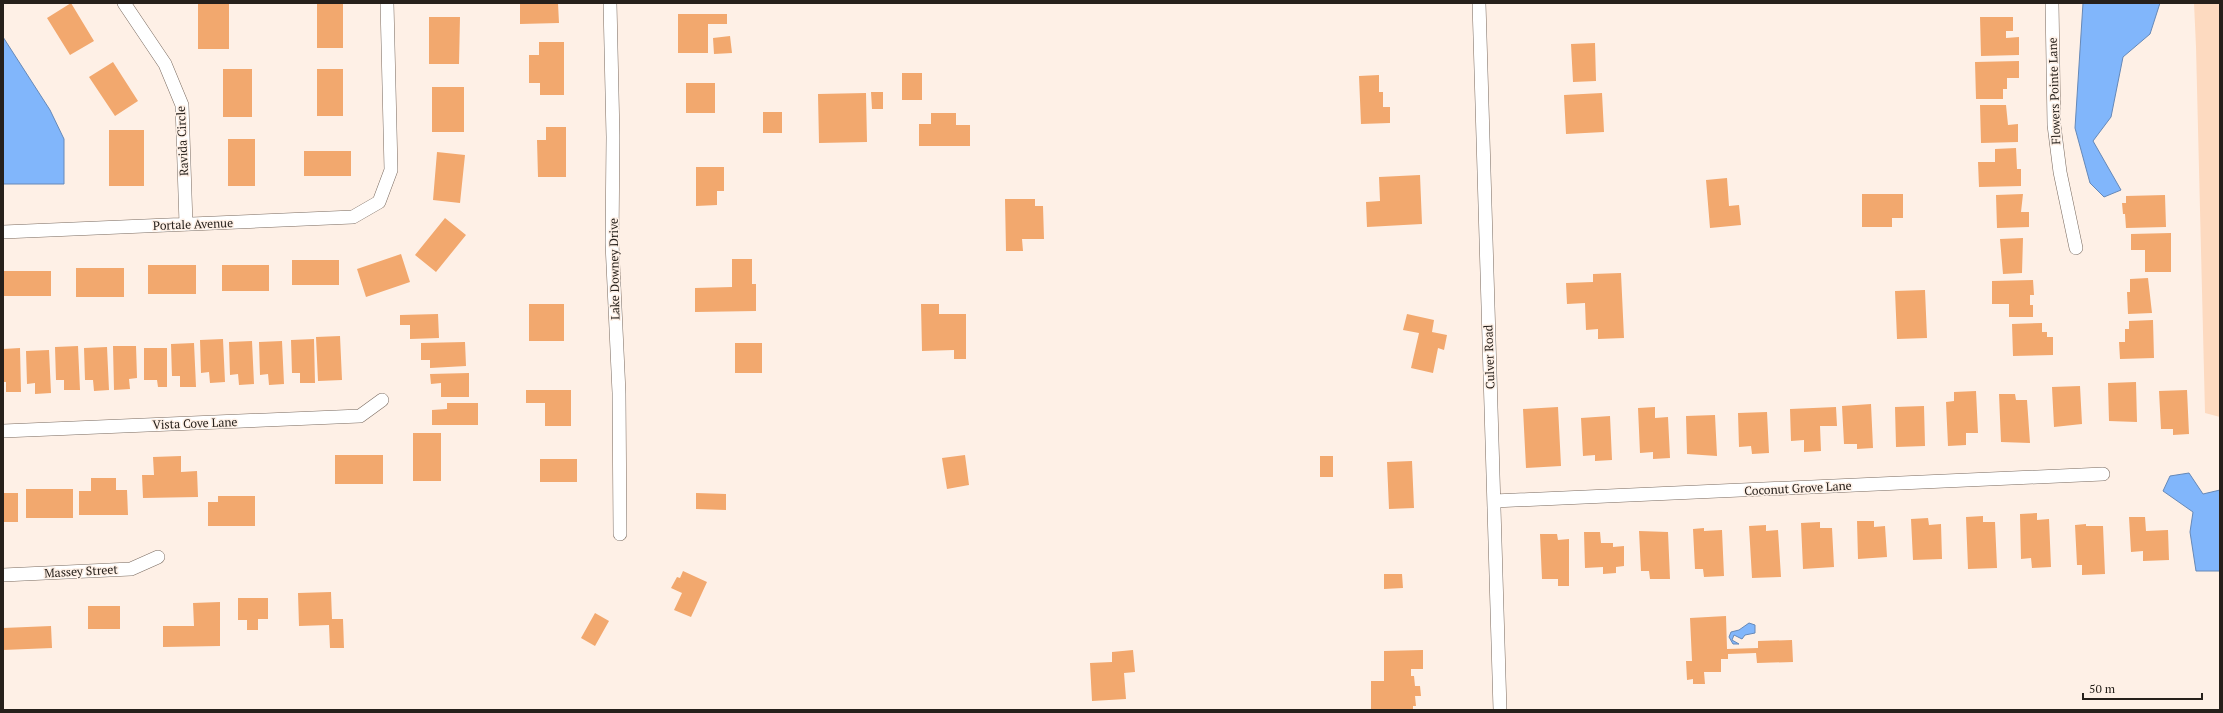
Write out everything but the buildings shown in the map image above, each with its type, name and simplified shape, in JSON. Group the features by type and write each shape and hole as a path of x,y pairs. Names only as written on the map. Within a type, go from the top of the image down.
{"street":[{"name":"Ravida Circle","path":"124,3 166,64 182,105 186,224"},
{"name":"Portale Avenue","path":"3,232 353,217 379,202 391,170 387,3"},
{"name":"Lake Downey Drive","path":"610,3 613,137 612,243 619,393 620,534"},
{"name":"Culver Road","path":"1479,3 1500,710"},
{"name":"Flowers Pointe Lane","path":"2052,3 2054,125 2060,172 2076,248"},
{"name":"Vista Cove Lane","path":"3,431 360,416 382,400"},
{"name":"Coconut Grove Lane","path":"1494,502 2103,474"},
{"name":"Massey Street","path":"3,575 131,569 158,558"}],"shaded area":[{"path":"2194,3 2220,3 2220,417 2205,413"}],"water":[{"path":"2083,3 2160,3 2150,34 2123,57 2111,117 2093,141 2121,190 2104,197 2090,183 2075,128"},
{"path":"3,37 50,110 64,139 64,184 3,184"},
{"path":"2189,473 2203,494 2220,490 2220,571 2196,571 2190,532 2193,512 2163,491 2170,476"},
{"path":"1749,623 1755,625 1755,633 1745,635 1742,639 1734,635 1732,640 1739,644 1733,644 1729,637 1731,632 1739,630"}]}
